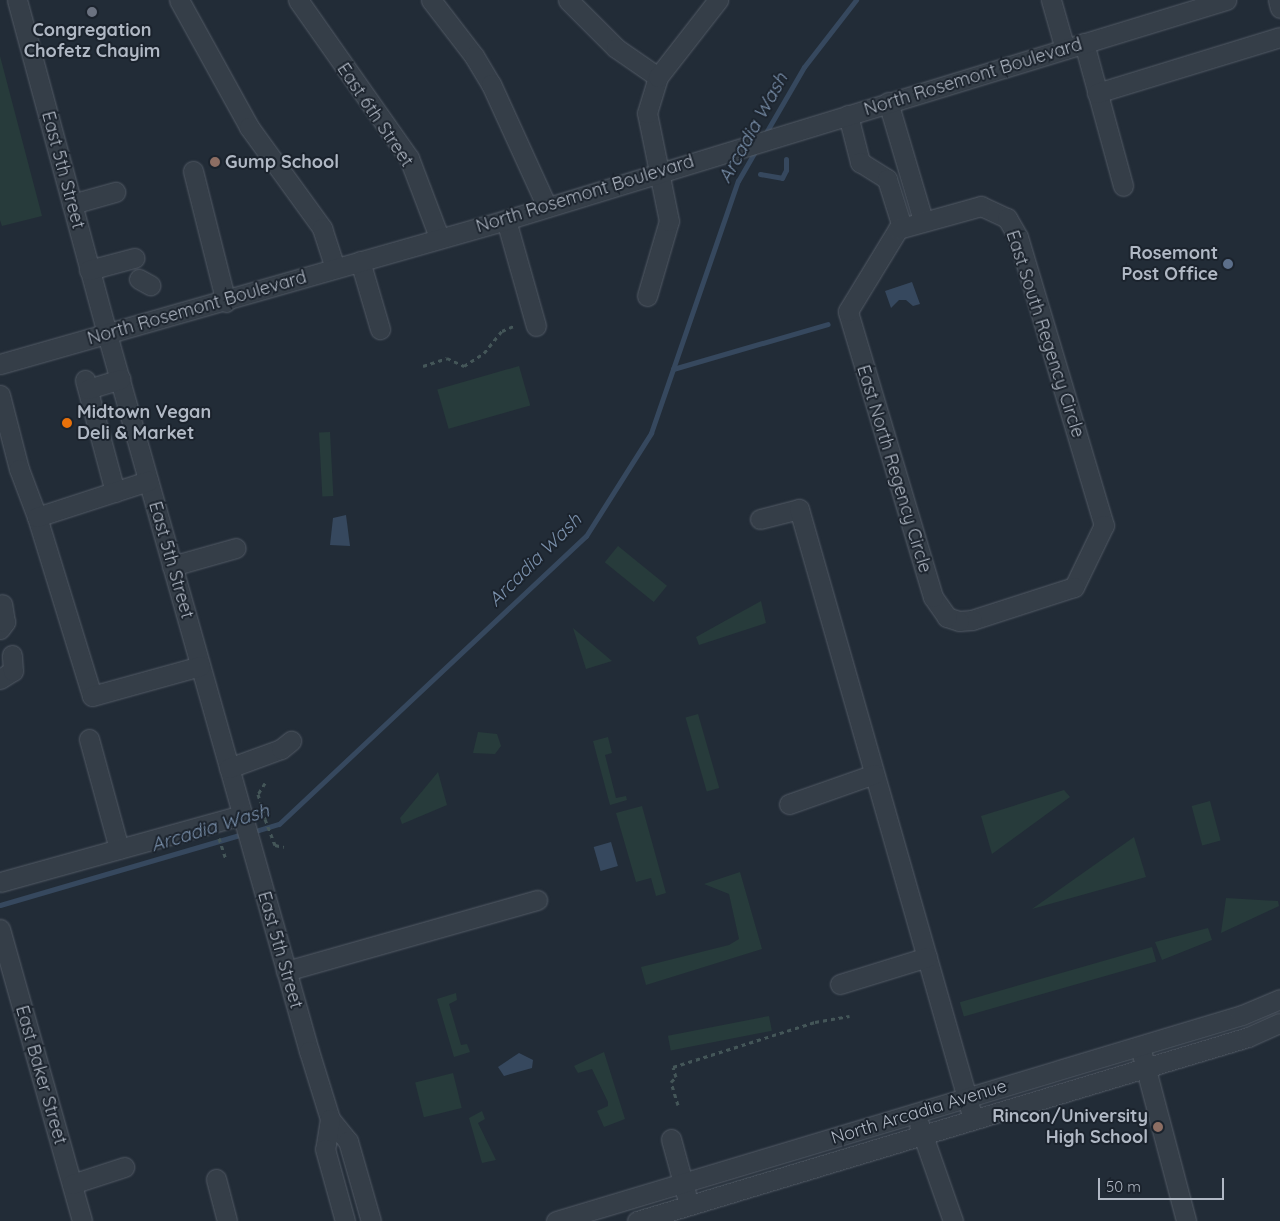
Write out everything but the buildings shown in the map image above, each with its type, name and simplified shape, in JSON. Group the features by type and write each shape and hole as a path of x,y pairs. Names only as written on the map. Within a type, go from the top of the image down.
{"street":[{"name":"East 5th Street","path":"17,0 89,270 286,971 330,1119 348,1141 371,1221"},
{"path":"179,0 249,127 322,228 335,268"},
{"name":"East 6th Street","path":"298,0 409,158 439,237"},
{"path":"431,0 491,84 547,207"},
{"path":"568,0 616,48 658,78"},
{"path":"647,296 669,221 646,113 658,78 718,0"},
{"path":"1052,0 1065,49"},
{"name":"North Rosemont Boulevard","path":"0,364 226,302 439,237 506,220 749,144 1084,43 1174,7 1226,0"},
{"path":"1278,0 1280,8"},
{"path":"1097,94 1280,37"},
{"path":"1084,43 1123,186"},
{"path":"848,115 860,162 888,179 902,227 923,220 888,102"},
{"path":"875,171 906,163"},
{"path":"193,171 226,302"},
{"path":"72,204 115,192"},
{"name":"East South Regency Circle","path":"923,220 980,206 1004,208 1007,218 1018,237 1104,525 1077,584 1070,589"},
{"path":"506,220 536,326"},
{"name":"East North Regency Circle","path":"902,227 898,228 848,312 933,597 947,617 966,621 1070,589"},
{"path":"89,270 134,258"},
{"path":"360,261 380,328"},
{"path":"115,492 86,384 120,379"},
{"path":"0,395 19,469 37,517 92,696 200,666"},
{"path":"37,517 148,480"},
{"path":"760,519 798,509 973,1120"},
{"path":"172,566 236,548"},
{"path":"0,630 5,622 2,604"},
{"path":"0,679 13,672 12,655"},
{"path":"89,739 120,849"},
{"path":"229,768 281,749 291,741"},
{"path":"789,804 874,774"},
{"path":"0,882 120,849 243,820"},
{"path":"286,971 537,900"},
{"name":"East Baker Street","path":"0,929 82,1221"},
{"path":"840,984 927,957"},
{"name":"North Arcadia Avenue","path":"556,1221 1242,1015 1280,999"},
{"name":"North Arcadia Avenue","path":"637,1221 1248,1037 1280,1023"},
{"path":"1140,1046 1186,1221"},
{"path":"916,1113 952,1221"},
{"name":"East 5th Street","path":"330,1119 325,1149 345,1221"},
{"path":"671,1139 690,1205"},
{"path":"72,1184 124,1167"},
{"path":"216,1179 227,1221"}],"path":[{"path":"423,366 447,358 464,366 484,353 502,331 514,326"},
{"path":"265,783 258,794 265,819 275,845 284,848"},
{"path":"217,832 226,859"},
{"path":"678,1105 671,1082 676,1077 673,1067 815,1022 849,1016"}],"green space":[{"path":"0,56 42,216 2,226 0,220"},
{"path":"519,366 530,405 449,429 437,389"},
{"path":"330,432 333,496 322,496 319,433"},
{"path":"618,546 667,586 654,602 605,562"},
{"path":"761,601 766,623 699,645 696,637"},
{"path":"573,628 612,661 586,669"},
{"path":"698,714 719,788 707,792 686,718"},
{"path":"478,732 497,734 501,746 495,754 473,753"},
{"path":"608,737 612,753 605,755 616,798 626,796 627,800 610,805 593,741"},
{"path":"438,772 447,805 402,824 400,818"},
{"path":"1064,790 1070,797 992,854 981,816"},
{"path":"1210,801 1221,841 1202,846 1192,806"},
{"path":"642,806 666,893 656,896 651,878 636,882 616,813"},
{"path":"1134,837 1146,877 1032,909"},
{"path":"740,872 762,949 646,985 641,967 729,945 739,939 729,894 704,884"},
{"path":"1226,898 1278,901 1279,906 1221,933"},
{"path":"1208,928 1212,940 1162,960 1155,942"},
{"path":"1152,947 1156,961 964,1017 960,1002"},
{"path":"456,993 457,1000 449,1004 461,1045 467,1044 470,1052 454,1057 437,999"},
{"path":"769,1016 772,1031 671,1050 668,1036"},
{"path":"604,1052 625,1119 604,1127 597,1111 608,1106 608,1102 592,1069 578,1073 574,1066"},
{"path":"453,1073 462,1108 424,1117 415,1082"},
{"path":"482,1111 485,1119 478,1123 496,1160 482,1163 469,1118"}],"water":[{"path":"912,282 920,304 913,306 906,300 899,300 891,308 885,291"},
{"path":"346,515 350,546 330,545 333,518"},
{"path":"611,842 618,866 601,871 594,847"},
{"path":"519,1053 533,1060 532,1068 504,1076 498,1067"}],"waterway":[{"name":"Arcadia Wash","path":"764,136 804,67 856,0"},
{"name":"Arcadia Wash","path":"252,832 279,824 586,536 651,433 738,181 756,150"},
{"path":"760,174 782,178 786,170 786,159"},
{"path":"673,369 828,324"},
{"name":"Arcadia Wash","path":"0,905 243,834"}],"place":[{"name":"Congregation Chofetz Chayim","path":"92,12"},
{"name":"Gump School","path":"215,162"},
{"name":"Rosemont Post Office","path":"1228,264"},
{"name":"Midtown Vegan Deli & Market","path":"67,423"},
{"name":"Rincon/University High School","path":"1158,1127"}]}
